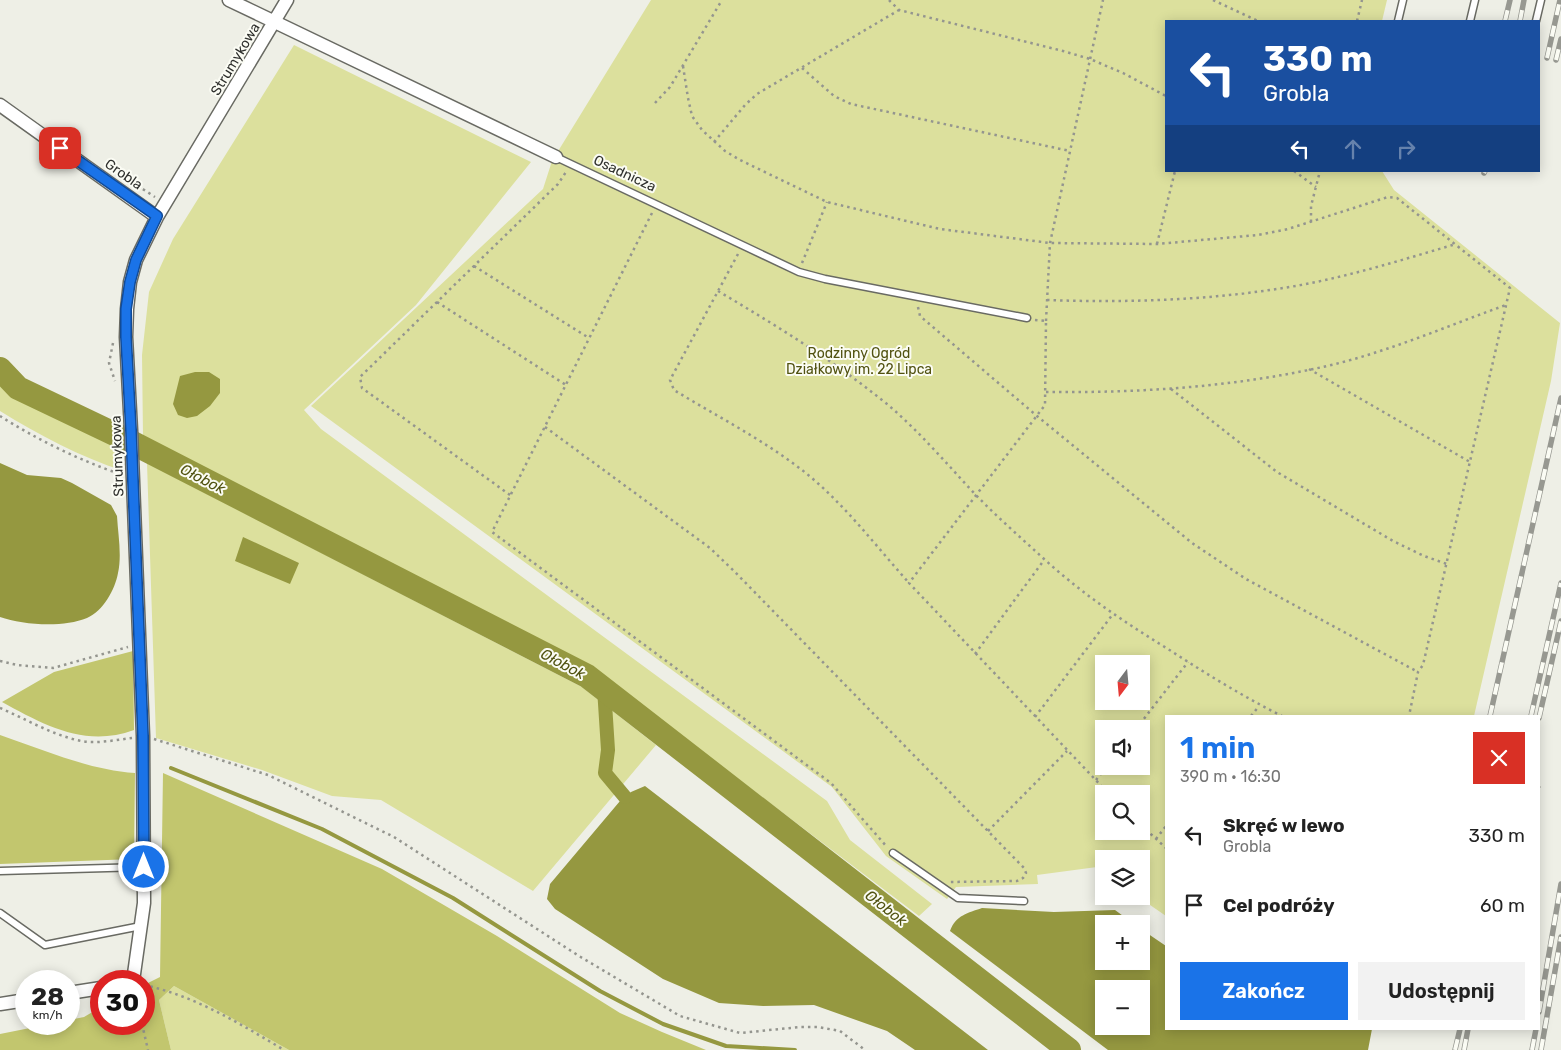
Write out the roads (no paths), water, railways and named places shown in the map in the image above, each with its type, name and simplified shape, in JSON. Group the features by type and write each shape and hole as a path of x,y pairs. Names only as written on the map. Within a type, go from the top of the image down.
{"street":[{"name":"Osadnicza","path":"229,0 556,157"},
{"name":"Strumykowa","path":"135,970 144,903 144,867 143,736 126,337 126,309 130,282 136,260 157,216 287,0"},
{"name":"Grobla","path":"0,105 157,216"},
{"path":"0,1004 15,1002"}],"lane":[{"path":"1398,20 1403,0"},
{"path":"1470,20 1475,0"},
{"path":"1536,20 1540,0"},
{"name":"Osadnicza","path":"556,157 799,272 825,279 1026,318"},
{"path":"893,852 958,898 1024,901"},
{"path":"0,871 144,867"},
{"path":"0,913 45,945 141,926"}],"waterway":[{"name":"Ołobok","path":"0,369 18,388 127,440 587,676 1069,1050"},
{"path":"604,688 608,750 605,773 625,797"},
{"path":"171,768 322,829 453,898 600,991 663,1024 726,1046 795,1050"}],"railway":[{"path":"1505,20 1510,0"},
{"path":"1520,20 1524,0"},
{"path":"1547,58 1560,0"},
{"path":"1556,60 1561,39"},
{"path":"1490,715 1561,398"},
{"path":"1531,715 1561,583"},
{"path":"1540,715 1561,621"},
{"path":"1540,1006 1561,884"},
{"path":"1541,1050 1561,937"},
{"path":"1455,1050 1460,1030"},
{"path":"1464,1050 1468,1030"},
{"path":"1532,1050 1536,1030"}],"park label":[{"name":"Rodzinny Ogród Działkowy im. 22 Lipca","path":"859,362"}]}
